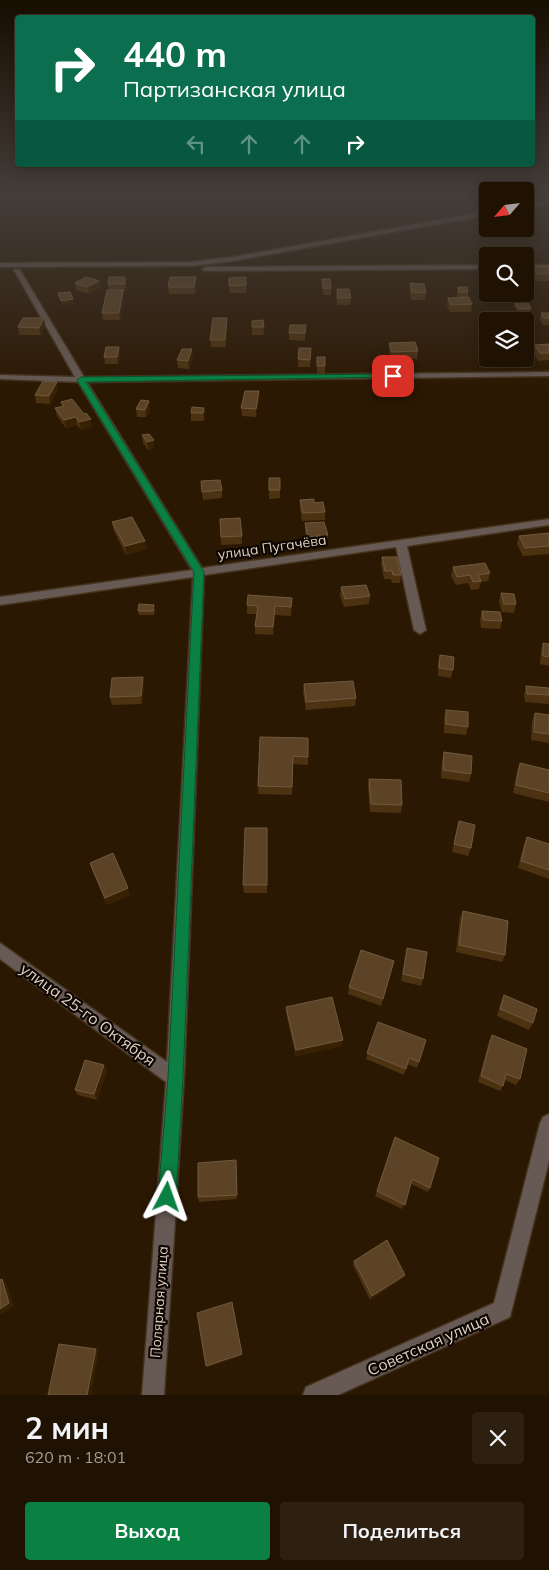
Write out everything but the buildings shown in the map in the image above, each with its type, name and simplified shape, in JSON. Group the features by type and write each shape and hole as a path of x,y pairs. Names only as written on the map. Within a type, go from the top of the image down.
{"street":[{"path":"0,265 190,264 224,260"},
{"path":"0,270 479,267"},
{"path":"534,267 549,267"},
{"path":"17,270 81,380 199,572"},
{"path":"0,377 81,380 549,374"},
{"name":"улица Пугачёва","path":"0,601 549,522"},
{"path":"401,544 420,630"},
{"name":"Полярная улица","path":"152,1395 176,1078 199,572"},
{"name":"улица 25-го Октября","path":"0,950 176,1078"},
{"name":"Советская улица","path":"314,1395 503,1310 549,1122"}],"route":[{"path":"167,1197 176,1078 199,572 81,380 393,376"}]}
